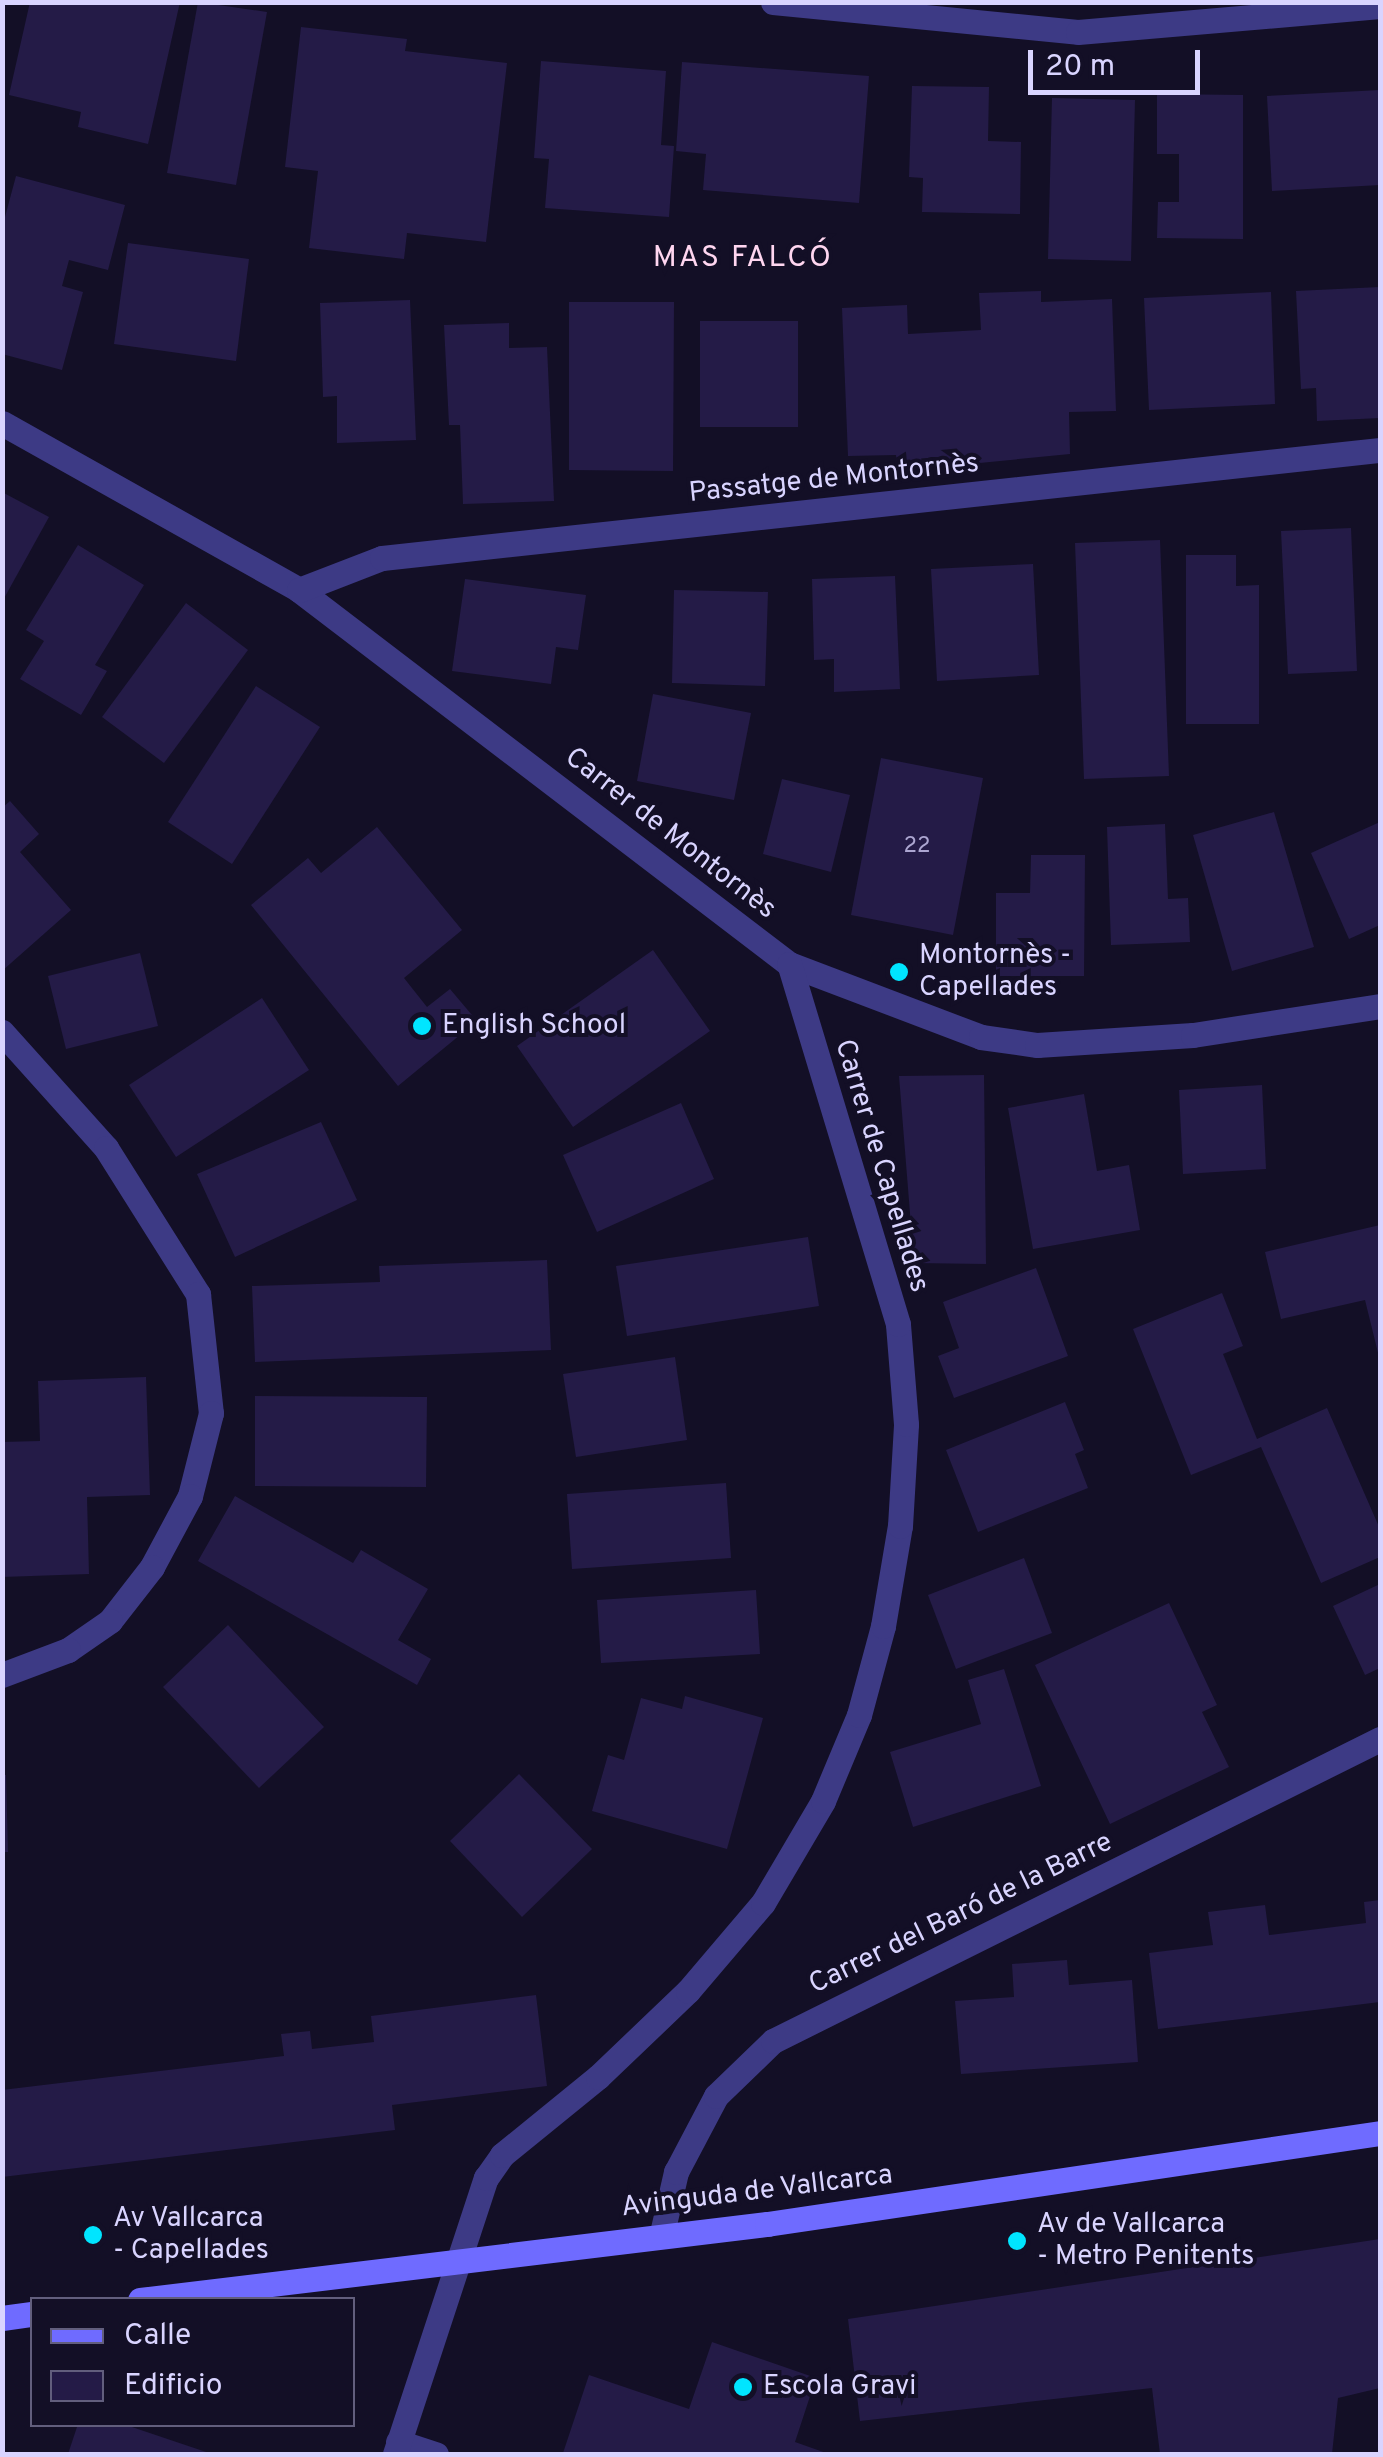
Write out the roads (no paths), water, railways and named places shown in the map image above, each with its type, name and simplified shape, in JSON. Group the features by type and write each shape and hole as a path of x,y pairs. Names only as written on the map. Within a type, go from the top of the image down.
{"main road":[{"name":"Avinguda de Vallcarca","path":"163,2297 1016,2190 1380,2133"},
{"path":"2,2318 30,2314"}],"street":[{"path":"772,2 1078,32 1380,6"},
{"name":"Carrer de Montornès","path":"2,423 299,590 789,964 980,1037 1037,1045 1193,1035 1380,1006"},
{"name":"Passatge de Montornès","path":"299,590 382,558 1380,450"},
{"name":"Carrer de Capellades","path":"396,2448 486,2178 502,2155 598,2078 688,1991 763,1903 823,1801 859,1715 883,1626 900,1526 906,1424 898,1324 789,964"},
{"path":"2,1032 106,1148 198,1294 212,1414 190,1496 152,1566 110,1621 68,1650 2,1675"},
{"name":"Carrer del Baró de la Barre","path":"662,2233 676,2172 716,2096 773,2040 1380,1739"},
{"path":"396,2448 436,2454"}],"place":[{"name":"Montornès - Capellades","path":"899,972"},
{"name":"English School","path":"422,1026"},
{"name":"Av Vallcarca - Capellades","path":"93,2235"},
{"name":"Av de Vallcarca - Metro Penitents","path":"1017,2241"},
{"name":"Escola Gravi","path":"743,2387"}],"district":[{"name":"MAS FALCÓ","path":"743,259"}]}
